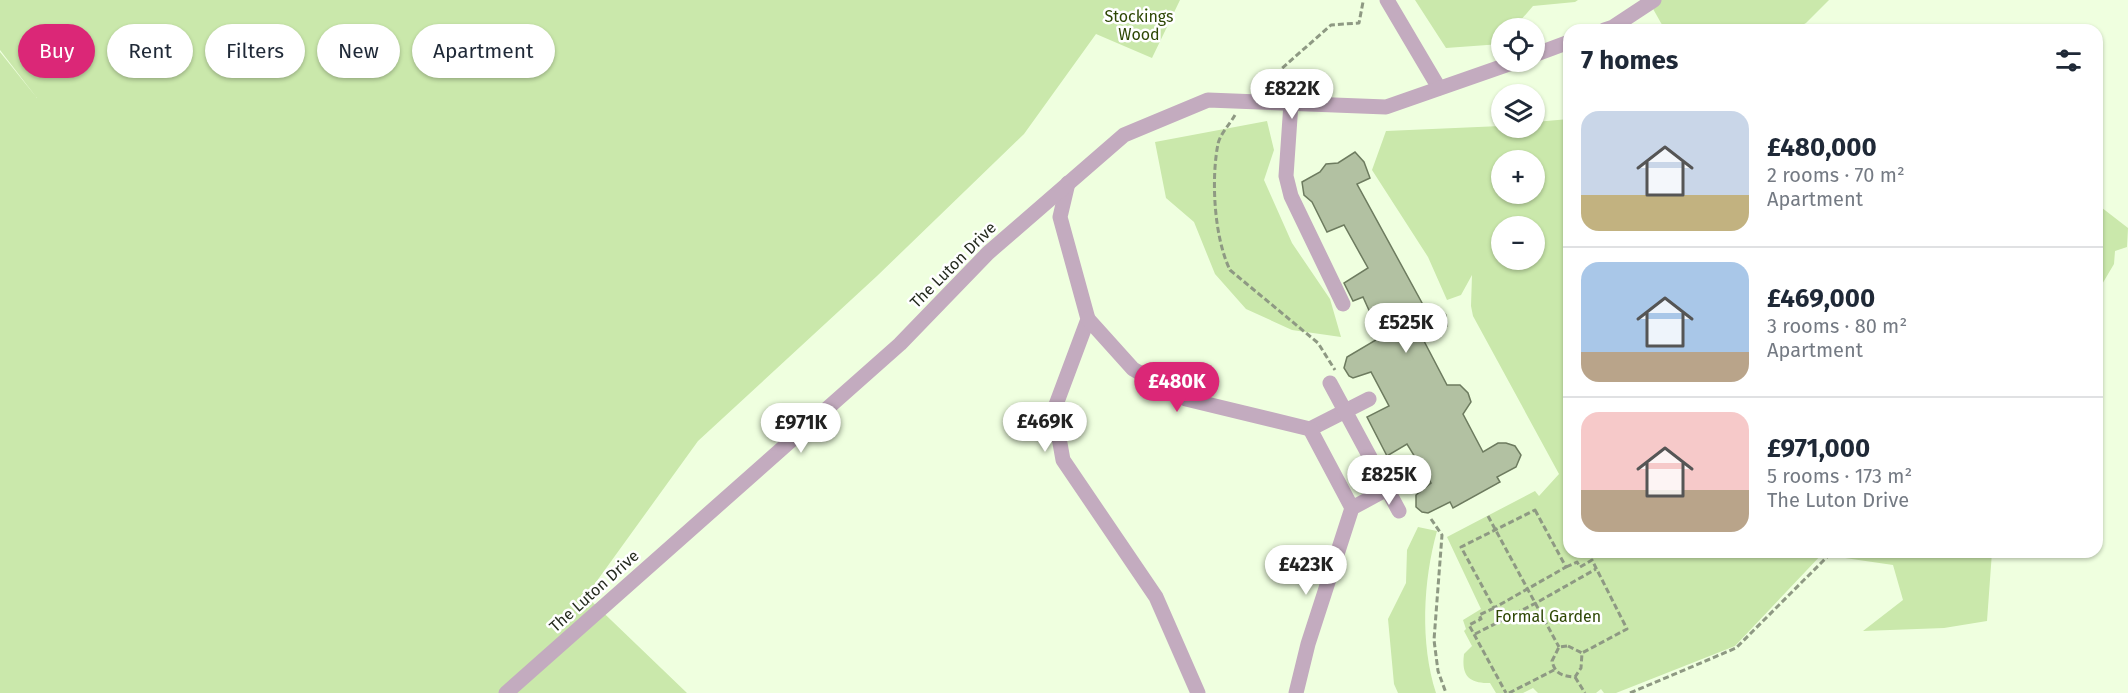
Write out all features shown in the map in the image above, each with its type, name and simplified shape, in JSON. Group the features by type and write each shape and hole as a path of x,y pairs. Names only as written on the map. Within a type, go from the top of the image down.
{"street":[{"path":"1387,0 1439,88"},
{"path":"1617,24 1653,0"},
{"path":"1545,51 1563,44"},
{"name":"The Luton Drive","path":"506,693 900,344 988,254 1124,135 1208,100 1386,107 1491,70"},
{"path":"1291,103 1286,176 1291,196 1343,304"},
{"path":"1068,183 1060,217 1088,319 1133,369 1186,399 1310,429 1369,399"},
{"path":"1088,319 1054,410 1063,460 1156,597 1198,693"},
{"path":"1330,383 1399,511"},
{"path":"1310,429 1352,508"},
{"path":"1296,693 1308,644 1352,508 1411,476"}],"path":[{"path":"1494,608 1461,547 1535,510 1566,567"},
{"path":"1488,516 1559,647"},
{"path":"1431,519 1442,535"},
{"path":"1443,528 1434,640 1438,671 1446,693"},
{"path":"1630,693 1736,648 1826,558"},
{"path":"1554,670 1508,693 1470,626 1481,619 1479,615 1566,567 1577,562 1580,567 1592,561 1627,629 1582,653"},
{"path":"1474,634 1596,569"},
{"path":"1554,670 1553,654 1559,647 1568,646 1582,653"},
{"path":"1575,677 1581,668 1582,653"},
{"path":"1554,670 1575,677"},
{"path":"1575,677 1585,693"}],"green space":[{"name":"Stockings Wood","path":"0,0 1180,0 1152,58 1096,34 1024,134 877,276 698,441 586,596 687,693 0,693 0,52 18,74 18,78 21,78 37,98 22,78 95,78 95,24 18,24 18,73 0,50"},
{"path":"1415,0 1578,0 1533,6 1523,18 1491,18 1491,45 1446,48"},
{"path":"1648,0 1829,0 1804,24 1662,24"},
{"name":"Formal Garden","path":"1563,120 1563,558 1818,558 1735,646 1616,693 1604,693 1601,689 1596,693 1538,693 1533,688 1523,693 1496,693 1490,683 1477,682 1468,677 1464,668 1464,654 1472,646 1464,631 1466,629 1463,620 1481,609 1447,537 1535,491 1539,496 1559,474 1473,316 1472,275 1461,295 1447,300 1428,257 1372,170 1386,131 1491,126 1491,138 1545,138 1545,121"},
{"path":"1267,121 1274,150 1264,180 1292,243 1330,299 1341,337 1292,330 1246,309 1215,274 1194,222 1166,198 1155,142"},
{"path":"2103,209 2128,228 2127,247 2115,251 2114,264 2103,283"},
{"path":"1418,527 1437,531 1429,570 1425,612 1427,654 1436,693 1398,693 1394,684 1388,619 1406,583 1407,550"},
{"path":"1845,558 1992,558 1987,621 1944,628 1863,631 1903,600 1893,565"}],"building":[{"path":"1355,152 1364,162 1370,178 1357,184 1427,312 1434,308 1446,315 1447,326 1424,341 1447,385 1460,385 1468,393 1471,402 1463,414 1483,452 1498,443 1506,443 1515,446 1521,455 1516,467 1497,477 1500,482 1453,508 1450,502 1428,513 1416,507 1416,495 1431,483 1407,444 1387,456 1367,417 1389,406 1371,372 1353,378 1344,368 1347,357 1381,337 1363,297 1353,301 1344,283 1368,268 1344,225 1327,232 1312,202 1304,195 1302,182 1320,172 1326,164 1338,163"}]}
